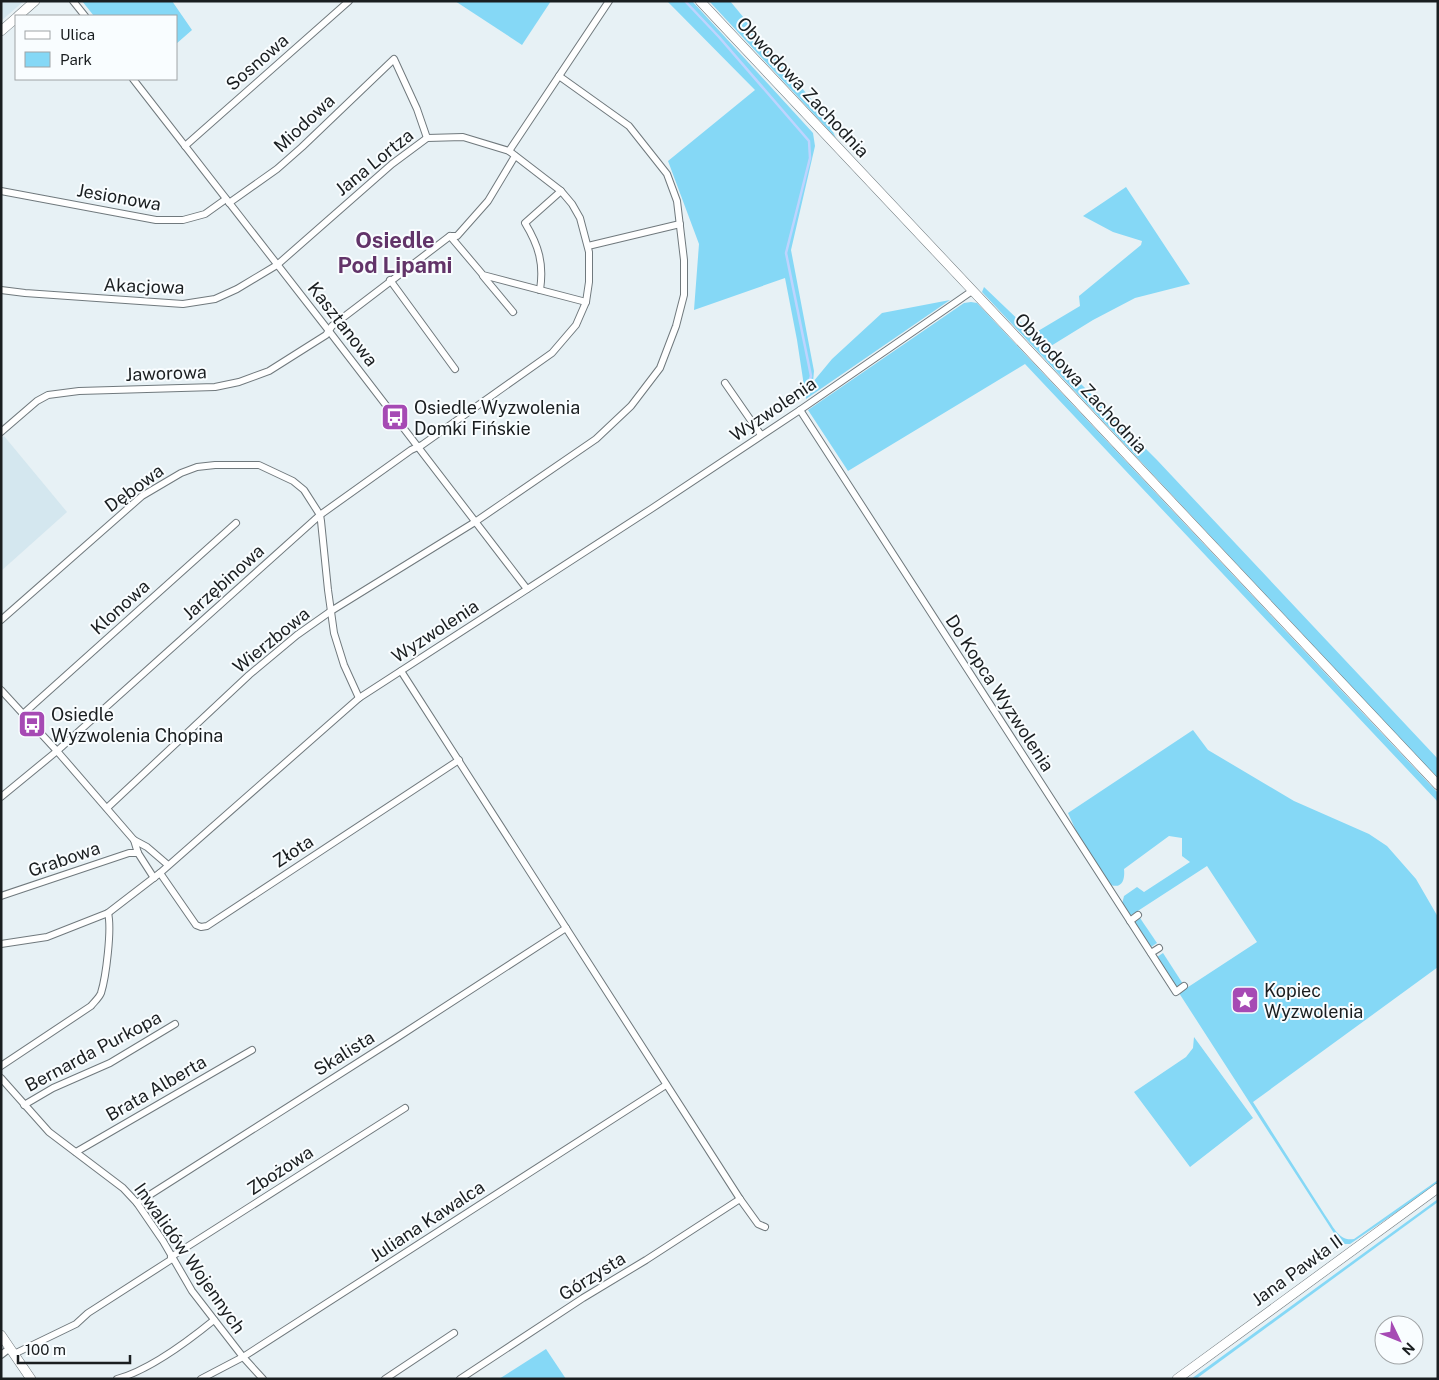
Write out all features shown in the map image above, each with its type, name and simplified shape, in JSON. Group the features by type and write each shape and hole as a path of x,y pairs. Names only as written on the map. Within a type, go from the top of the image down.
{"main road":[{"path":"19,15 35,1"},
{"name":"Obwodowa Zachodnia","path":"700,1 1438,785"},
{"path":"1,31 15,19"},
{"name":"Jana Pawła II","path":"1177,1379 1438,1188"},
{"path":"1,1335 31,1379"}],"street":[{"path":"73,1 84,15"},
{"name":"Sosnowa","path":"185,146 349,1"},
{"path":"509,151 609,1"},
{"name":"Miodowa","path":"228,201 277,169 394,59 417,109 427,138"},
{"name":"Wierzbowa","path":"107,808 249,675 297,635 331,611 475,522 596,439 631,406 660,368 676,326 684,294 684,260 677,201 666,174 629,126 560,76"},
{"name":"Kasztanowa","path":"134,80 329,330 527,589"},
{"name":"Jana Lortza","path":"277,265 392,164 427,138 463,137 509,151 561,191 572,204 580,218 589,252 589,282 586,302"},
{"name":"Jaworowa","path":"1,432 37,401 48,395 79,391 214,387 239,382 268,371 326,335 332,326 390,280 450,236 457,236 488,201 516,156"},
{"name":"Jesionowa","path":"1,191 156,220 183,220 205,214 228,201"},
{"path":"540,290 542,272 540,256 535,239 525,223 561,191"},
{"path":"588,246 680,224"},
{"path":"450,236 513,312"},
{"name":"Akacjowa","path":"5,290 110,300 183,304 216,299 277,265"},
{"path":"483,275 586,302"},
{"path":"390,280 455,369"},
{"path":"1,298 5,290"},
{"name":"Wyzwolenia","path":"1,944 47,937 108,913 157,875 359,698 762,436 972,292"},
{"name":"Jarzębinowa","path":"1,797 57,751 320,515 552,353 576,325 586,302"},
{"path":"725,383 762,436"},
{"name":"Do Kopca Wyzwolenia","path":"800,410 1176,992 1184,986"},
{"name":"Dębowa","path":"1,620 142,496 162,483 189,470 215,465 259,465 293,481 304,490 320,515 334,633 344,665 359,698"},
{"name":"Klonowa","path":"23,714 236,523"},
{"path":"401,671 740,1199 758,1224 765,1227"},
{"path":"2,693 57,751 134,840 147,847 168,865"},
{"name":"Złota","path":"157,875 196,925 201,927 207,926 459,760"},
{"path":"134,840 138,853 157,875"},
{"name":"Grabowa","path":"1,896 128,853 138,853"},
{"path":"1,1066 91,1006 100,994 106,966 110,922 108,913"},
{"path":"1130,921 1138,915"},
{"name":"Skalista","path":"137,1203 566,928"},
{"path":"1151,953 1159,948"},
{"name":"Bernarda Purkopa","path":"24,1105 52,1088 110,1064 175,1024"},
{"name":"Brata Alberta","path":"76,1152 252,1050"},
{"name":"Inwalidów Wojennych","path":"1,1078 48,1132 123,1188 137,1203 192,1291 243,1357 263,1379"},
{"name":"Juliana Kawalca","path":"201,1379 243,1357 666,1085"},
{"name":"Zbożowa","path":"1,1355 76,1324 88,1313 405,1108"},
{"name":"Górzysta","path":"460,1379 583,1298 740,1199"},
{"path":"117,1379 140,1371 154,1363 214,1320"},
{"path":"385,1379 454,1333"}],"shaded area":[{"path":"1,1 24,1 1,21"},
{"path":"4,436 67,512 1,571 1,439"}],"green space":[{"path":"82,1 172,1 192,30 178,42 178,15 93,15"},
{"path":"455,1 551,1 522,45"},
{"path":"667,1 692,1 813,133 815,146 791,250 814,371 813,382 832,359 882,313 950,300 806,399 785,278 694,310 699,244 668,161 755,90"},
{"path":"709,1 730,1 825,116 836,138"},
{"path":"1126,187 1190,284 1135,298 1093,320 1046,349 1157,460 1438,759 1438,779 982,292 984,287 1033,334 1080,306 1079,296 1141,245 1142,241 1113,232 1083,216"},
{"path":"964,303 977,303 1438,793 1438,802 1025,364 848,471 808,410"},
{"path":"1193,730 1208,750 1294,801 1369,834 1387,846 1416,879 1438,917 1438,967 1253,1102 1334,1228 1344,1238 1354,1239 1438,1180 1438,1184 1350,1244 1343,1244 1339,1241 1179,993 1257,942 1207,866 1130,916 1122,904 1124,896 1137,887 1144,892 1190,862 1182,856 1182,838 1169,836 1124,869 1121,884 1115,886 1111,885 1077,833 1068,813"},
{"path":"1140,918 1157,943 1151,947 1134,923"},
{"path":"1163,953 1183,984 1177,988 1157,957"},
{"path":"1194,1037 1253,1118 1190,1167 1134,1092 1186,1057 1193,1048"},
{"path":"1438,1199 1438,1202 1196,1379 1191,1379"},
{"path":"546,1349 566,1379 499,1379"}],"waterway":[{"path":"685,1 719,37 809,141 810,158 786,253 811,376 808,385"}],"place":[{"name":"Osiedle Wyzwolenia Domki Fińskie","path":"395,417"},
{"name":"Osiedle Wyzwolenia Chopina","path":"32,724"},
{"name":"Kopiec Wyzwolenia","path":"1245,1000"}],"district":[{"name":"Osiedle Pod Lipami","path":"395,252"}]}
